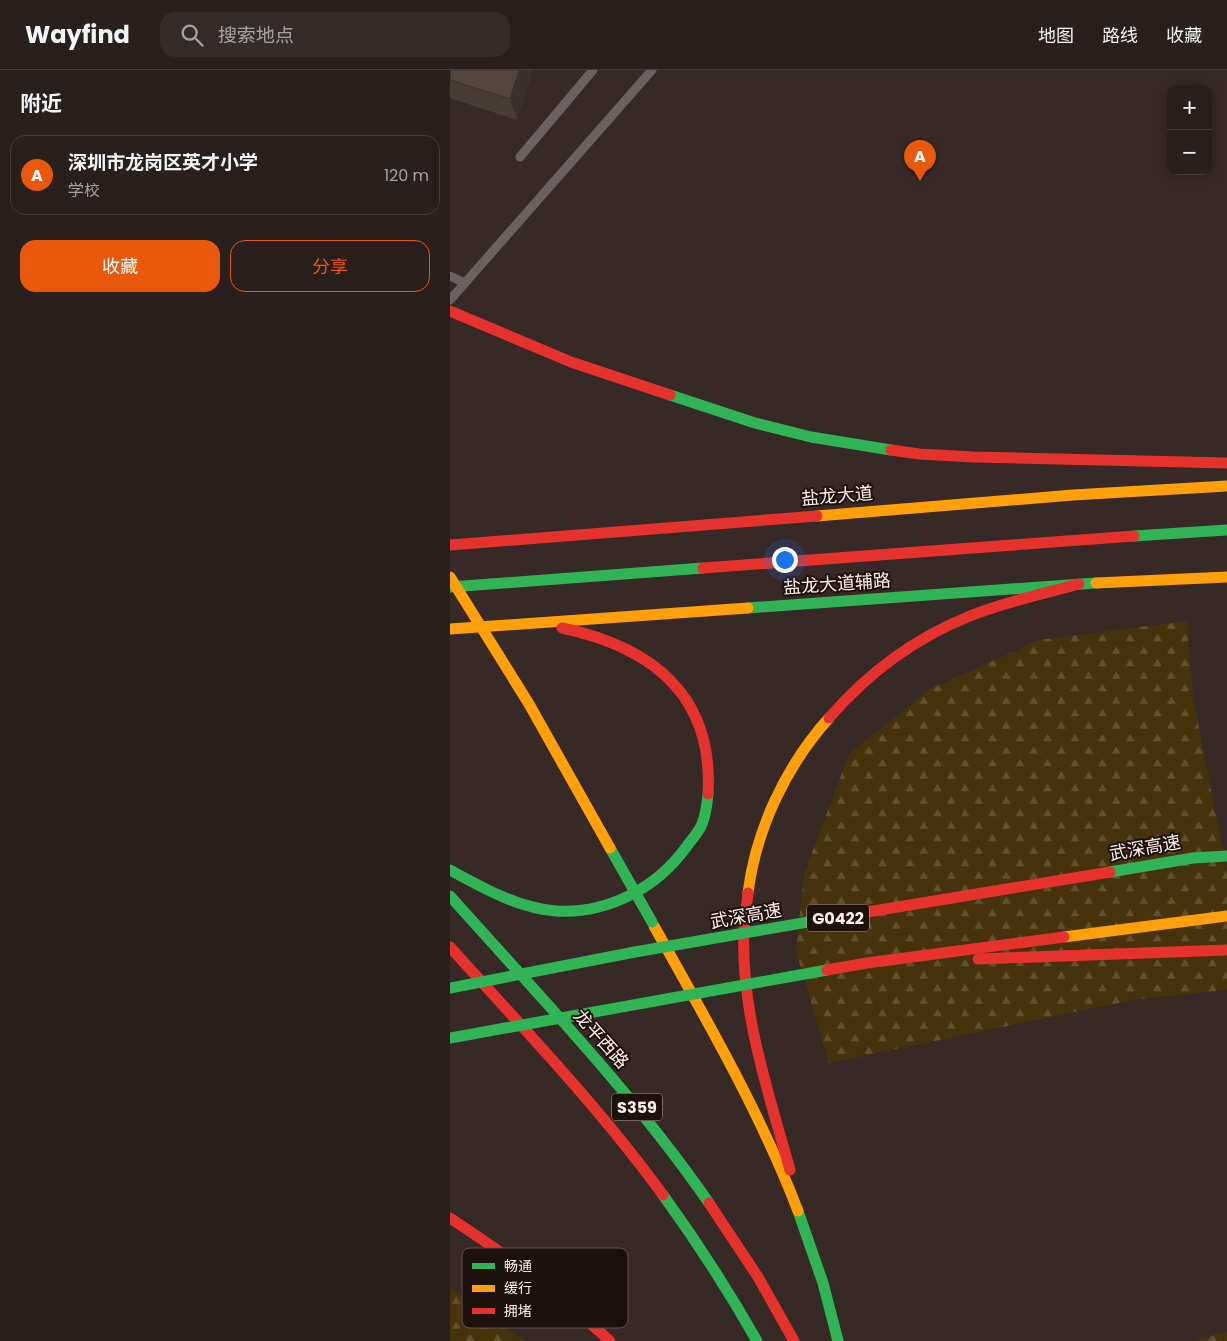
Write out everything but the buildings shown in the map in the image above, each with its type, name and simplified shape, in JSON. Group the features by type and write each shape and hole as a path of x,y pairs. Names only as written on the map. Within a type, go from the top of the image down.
{"main road":[{"path":"455,313 571,362"},
{"path":"487,339 571,362 754,423 811,438 918,454 974,458 1227,463"},
{"name":"盐龙大道","path":"450,545 1073,495 1227,486"},
{"path":"450,587 1081,539 1227,530"},
{"path":"450,577 488,634 526,698 652,922 755,1113 812,1248"},
{"name":"盐龙大道辅路","path":"450,629 1079,584 1227,577"},
{"path":"838,1341 761,1063 751,1018 746,982 744,945 746,904 751,868 761,832 776,795 796,759 821,724 852,691 880,667 938,630 972,616 1079,584"},
{"path":"450,870 499,896 534,907 568,911 599,908 628,898 656,881 682,856 703,823 709,785 706,750 696,716 678,688 650,663 619,645 584,632 531,623"},
{"path":"1193,858 1227,850"},
{"name":"武深高速","path":"450,988 582,962 1193,858 1227,856"},
{"name":"龙平西路","path":"450,896 629,1097 671,1151 724,1222 772,1299 794,1341"},
{"path":"450,1038 867,962 1227,916"},
{"name":"S359","path":"450,947 602,1118 657,1187 708,1260 757,1341"},
{"path":"867,962 1227,950"},
{"path":"450,1218 495,1248"},
{"path":"596,1328 610,1341"}],"lane":[{"path":"520,157 593,70"},
{"path":"450,300 652,70"},
{"path":"450,276 465,283"}],"green space":[{"path":"1187,621 1193,697 1227,872 1227,990 1138,999 829,1063 796,951 804,874 849,754 930,689 1039,640"},
{"path":"450,1288 462,1297 462,1328 506,1328 524,1341 450,1341"},
{"path":"1227,1332 1227,1341 1191,1341"}],"traffic: fast":[{"path":"670,395 755,423 811,437 891,450"},
{"path":"1134,536 1227,530"},
{"path":"450,587 703,568"},
{"path":"748,608 1096,583"},
{"path":"450,870 501,896 542,909 575,911 612,903 646,886 675,861 701,827 708,794"},
{"path":"610,848 652,922"},
{"path":"1110,872 1193,858 1227,856"},
{"path":"450,896 617,1084 680,1162 709,1203"},
{"path":"450,988 635,952 837,917"},
{"path":"450,1038 827,970"},
{"path":"663,1195 712,1266 757,1341"},
{"path":"798,1211 823,1283 838,1341"}],"traffic: slow":[{"path":"817,516 1073,495 1227,486"},
{"path":"450,577 529,704 610,848"},
{"path":"1096,583 1227,577"},
{"path":"450,629 748,608"},
{"path":"748,893 758,845 775,799 799,757 829,718"},
{"path":"1064,937 1227,916"},
{"path":"654,926 749,1102 767,1138 798,1211"}],"traffic: jam":[{"path":"450,311 571,362 670,395"},
{"path":"891,450 919,454 974,457 1227,463"},
{"path":"450,545 817,516"},
{"path":"703,568 1134,536"},
{"path":"829,718 876,672 911,646 930,635 983,611 1079,584"},
{"path":"562,628 624,648 649,663 671,681 688,703 700,729 707,759 708,794"},
{"path":"837,917 1110,872"},
{"path":"748,893 744,927 746,989 757,1050 790,1170"},
{"path":"827,970 1064,937"},
{"path":"450,947 587,1099 663,1195"},
{"path":"978,959 1227,950"},
{"path":"709,1203 758,1277 794,1341"},
{"path":"450,1218 495,1248"},
{"path":"595,1328 610,1341"}],"place":[{"name":"深圳市龙岗区英才小学","path":"920,181"}]}
